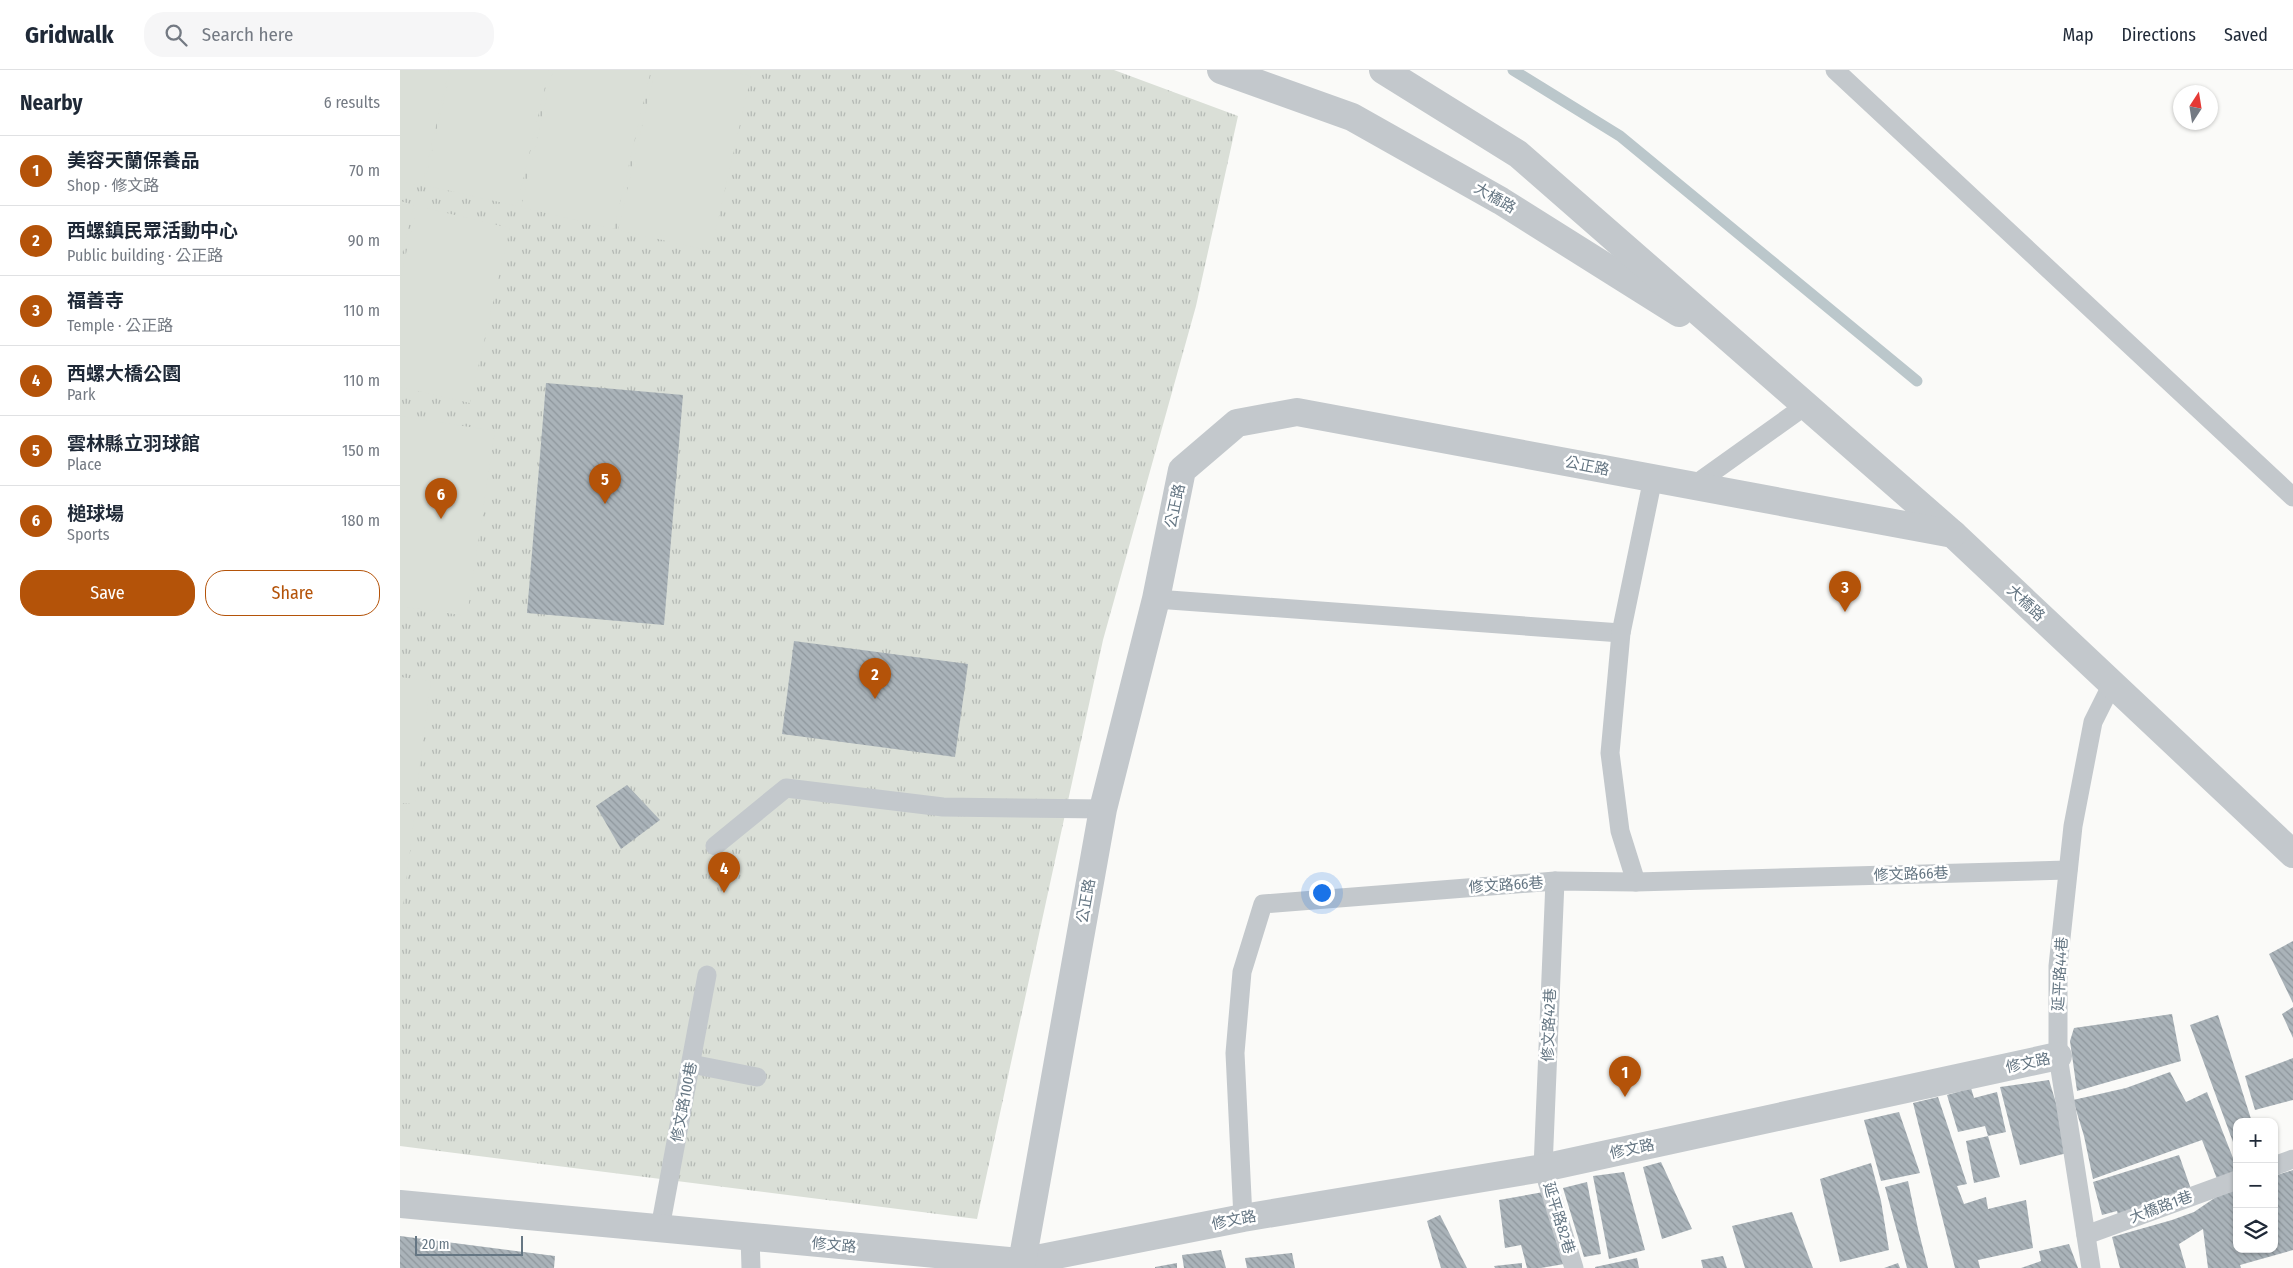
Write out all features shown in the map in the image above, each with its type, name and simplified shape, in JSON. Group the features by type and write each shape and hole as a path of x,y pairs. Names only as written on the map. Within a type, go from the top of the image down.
{"street":[{"name":"大橋路","path":"1221,70 1352,117 1501,201 1752,359"},
{"name":"大橋路","path":"1383,70 1518,154 1953,534 2293,854"},
{"name":"公正路","path":"1021,1265 1103,810 1156,599 1182,470 1237,423 1297,412 1953,534"},
{"name":"修文路","path":"400,1204 660,1228 1021,1265 1243,1218 1543,1168 2058,1056"}],"lane":[{"path":"1835,70 2293,497"},
{"path":"1693,486 1805,406"},
{"path":"1636,882 1620,831 1610,753 1621,633 1653,478"},
{"path":"1156,599 1621,633"},
{"name":"延平路44巷","path":"2091,1268 2058,1056 2058,966 2073,826 2094,722 2112,684"},
{"path":"715,846 786,788 943,807 1103,810"},
{"name":"修文路66巷","path":"1243,1218 1235,1053 1242,972 1263,904 1554,881 1636,882 2068,870"},
{"name":"修文路42巷","path":"1543,1168 1554,881"},
{"name":"修文路100巷","path":"660,1228 707,975"},
{"path":"691,1064 757,1077"},
{"path":"2278,1165 2293,1159"},
{"name":"延平路82巷","path":"1543,1168 1574,1268"},
{"name":"大橋路1巷","path":"2086,1235 2233,1181"},
{"path":"750,1237 751,1268"}],"green space":[{"path":"400,70 1114,70 1238,116 1196,306 1103,640 977,1219 400,1146"},
{"path":"400,70 449,70 422,186 400,181"},
{"path":"451,70 549,70 517,206 424,185"},
{"path":"553,70 651,70 614,229 521,207"},
{"path":"655,70 725,70 751,76 711,251 618,230"},
{"path":"400,201 414,205 400,263"},
{"path":"417,206 510,228 470,403 400,387 400,280"},
{"path":"400,416 495,431 467,616 400,606"},
{"path":"400,677 431,681 415,804 400,803"},
{"path":"400,810 415,812 400,930"}],"building":[{"path":"546,383 683,395 664,625 527,613"},
{"path":"794,641 968,664 955,757 782,734"},
{"path":"627,785 660,820 621,849 596,806"},
{"path":"2293,941 2293,1003 2269,954"},
{"path":"2293,1007 2293,1038 2282,1014"},
{"path":"2172,1014 2181,1061 2077,1091 2070,1041 2074,1028"},
{"path":"2218,1015 2251,1118 2233,1118 2233,1142 2190,1025"},
{"path":"2293,1058 2293,1100 2255,1110 2245,1076"},
{"path":"2170,1072 2186,1102 2207,1092 2233,1158 2233,1179 2219,1184 2202,1140 2093,1179 2084,1136 2073,1100 2126,1088"},
{"path":"2049,1080 2071,1152 2020,1165 2000,1087"},
{"path":"1971,1088 1974,1098 1997,1092 2006,1132 1988,1136 1985,1126 1958,1132 1947,1095"},
{"path":"1938,1097 1967,1184 1957,1186 1964,1204 1986,1197 1988,1209 2026,1200 2033,1248 1978,1260 1980,1268 1955,1268 1913,1103"},
{"path":"1899,1112 1920,1173 1881,1181 1864,1120"},
{"path":"1988,1136 2000,1177 1974,1183 1966,1141"},
{"path":"2179,1155 2192,1192 2119,1219 2117,1211 2102,1215 2093,1182"},
{"path":"1661,1162 1692,1229 1662,1239 1643,1167"},
{"path":"1871,1163 1881,1201 1889,1250 1840,1262 1820,1179"},
{"path":"2293,1170 2293,1250 2240,1265 2241,1268 2208,1268 2203,1229 2179,1244 2186,1268 2120,1268 2112,1237 2194,1212 2219,1195 2233,1190 2233,1253 2278,1253 2278,1175"},
{"path":"1624,1172 1645,1250 1609,1259 1593,1176"},
{"path":"1908,1181 1928,1268 1907,1268 1885,1187"},
{"path":"1587,1182 1601,1254 1584,1257 1563,1188"},
{"path":"1549,1191 1570,1263 1541,1268 1527,1268 1521,1245 1505,1248 1499,1200"},
{"path":"1792,1212 1813,1268 1745,1268 1732,1226"},
{"path":"1440,1215 1467,1268 1441,1268 1427,1221"},
{"path":"400,1236 555,1256 554,1268 400,1268"},
{"path":"2069,1244 2078,1268 2021,1268 2041,1261 2039,1251"},
{"path":"1221,1250 1226,1268 1184,1268 1182,1255"},
{"path":"1292,1253 1295,1268 1247,1268 1245,1258"},
{"path":"1723,1256 1727,1268 1703,1268 1701,1260"},
{"path":"1637,1258 1639,1268 1595,1268 1595,1267"},
{"path":"1177,1263 1177,1268 1155,1268 1155,1267"},
{"path":"1522,1263 1522,1268 1495,1268 1494,1266"},
{"path":"1898,1263 1900,1268 1884,1268"}],"waterway":[{"path":"1513,70 1620,136 1917,381"}],"place":[{"name":"雲林縣立羽球館","path":"605,504"},
{"name":"槌球場","path":"441,519"},
{"name":"福善寺","path":"1845,612"},
{"name":"西螺鎮民眾活動中心","path":"875,699"},
{"name":"西螺大橋公園","path":"724,893"},
{"name":"美容天蘭保養品","path":"1625,1097"}]}
